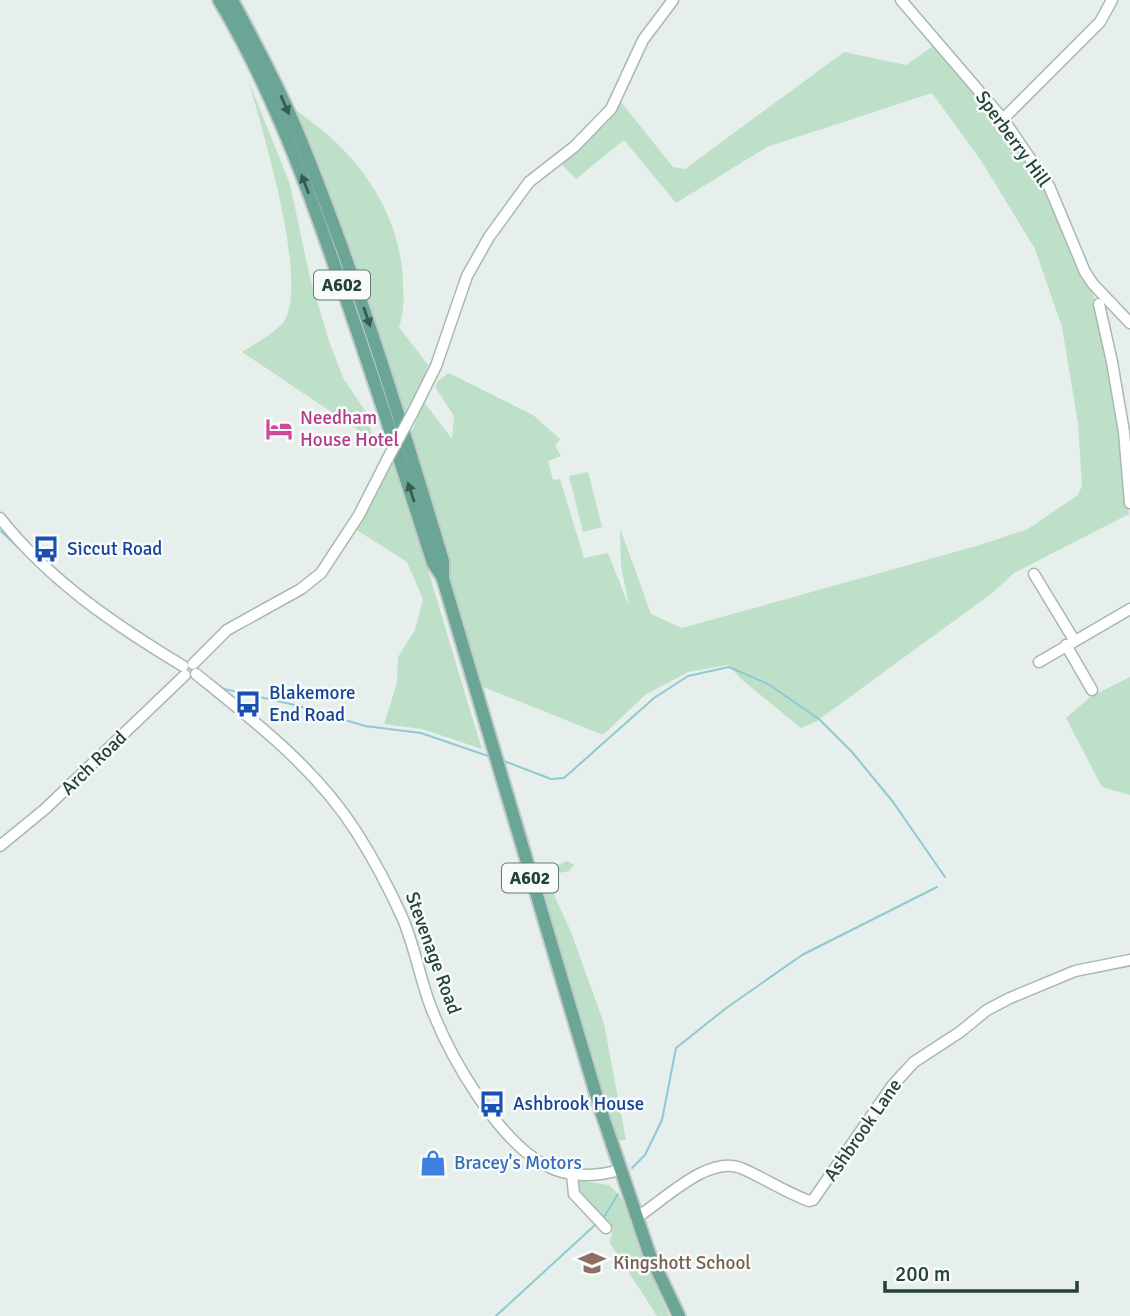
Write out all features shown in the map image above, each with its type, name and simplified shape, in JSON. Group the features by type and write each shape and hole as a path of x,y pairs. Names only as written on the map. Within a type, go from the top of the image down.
{"main road":[{"name":"A602","path":"219,0 291,147 355,321 433,563 443,579 561,982 620,1170 649,1253 679,1316"},
{"name":"A602","path":"232,0 302,143 365,311 443,561 443,579"}],"street":[{"path":"189,670 227,630 301,589 321,573 359,515 436,366 467,276 489,237 529,182 574,147 611,109 643,40 673,0"},
{"name":"Sperberry Hill","path":"901,0 1003,119 1049,186 1085,272 1130,323"},
{"path":"1003,119 1100,22 1111,0"},
{"path":"1099,304 1124,432 1130,503"},
{"name":"Stevenage Road","path":"1,521 56,579 138,638 189,670 292,755 323,788 355,830 378,868 403,919 432,1011 458,1065 484,1106 530,1156 554,1170 572,1174 590,1176 620,1170"},
{"path":"1034,574 1092,690"},
{"path":"1039,662 1130,609"},
{"name":"Arch Road","path":"0,846 54,801 189,670"},
{"name":"Ashbrook Lane","path":"636,1217 688,1179 725,1166 738,1167 809,1202 813,1200 892,1086 914,1062 960,1032 987,1010 1010,998 1075,971 1130,960"},
{"path":"572,1174 574,1194 606,1228"}],"green space":[{"path":"933,46 979,96 1023,151 1053,202 1073,244 1096,302 1123,438 1129,514 1014,573 991,594 817,721 801,728 741,679 728,665 688,672 645,695 603,735 481,686 410,435 424,402 452,439 454,416 435,387 438,381 449,373 533,415 560,439 555,446 561,456 548,461 553,480 560,479 584,558 608,553 629,606 621,566 620,528 651,614 682,628 980,545 1028,529 1078,495 1082,486 1078,423 1062,327 1035,249 982,162 932,93 767,147 676,203 624,140 576,179 560,163 614,112 621,102 673,167 685,169 844,52 906,65"},
{"path":"249,82 290,184 310,278 329,341 343,378 368,415 373,440 242,352 282,324 290,305 291,278 281,206"},
{"path":"295,110 337,143 355,163 384,207 394,232 401,258 403,290 403,311 399,327 428,365 422,384 404,414 327,187"},
{"path":"394,459 482,749 422,729 384,724 397,683 398,657 415,630 423,599 407,562 355,529"},
{"path":"588,472 602,527 583,532 569,476"},
{"path":"1130,677 1130,795 1102,787 1066,718 1090,697"},
{"path":"567,861 574,865 569,871 559,873 549,884 571,932 604,1024 626,1140 617,1140 537,874"},
{"path":"582,1181 609,1185 621,1197 669,1316 657,1316 610,1243 613,1228 577,1194 576,1184"}],"waterway":[{"path":"1,531 72,596"},
{"path":"108,623 173,666"},
{"path":"504,761 551,779 564,778 654,698 688,676 729,667 768,684 819,719 852,752 893,802 945,877"},
{"path":"220,688 295,705 365,726 421,733 488,756"},
{"path":"632,1168 645,1155 662,1120 676,1048 725,1009 802,955 937,887"},
{"path":"604,1217 618,1194"},
{"path":"496,1316 595,1225"}],"place":[{"name":"Needham House Hotel","path":"279,429"},
{"name":"Siccut Road","path":"46,549"},
{"name":"Blakemore End Road","path":"248,704"},
{"name":"Ashbrook House","path":"492,1104"},
{"name":"Bracey's Motors","path":"433,1163"},
{"name":"Kingshott School","path":"592,1263"}]}
